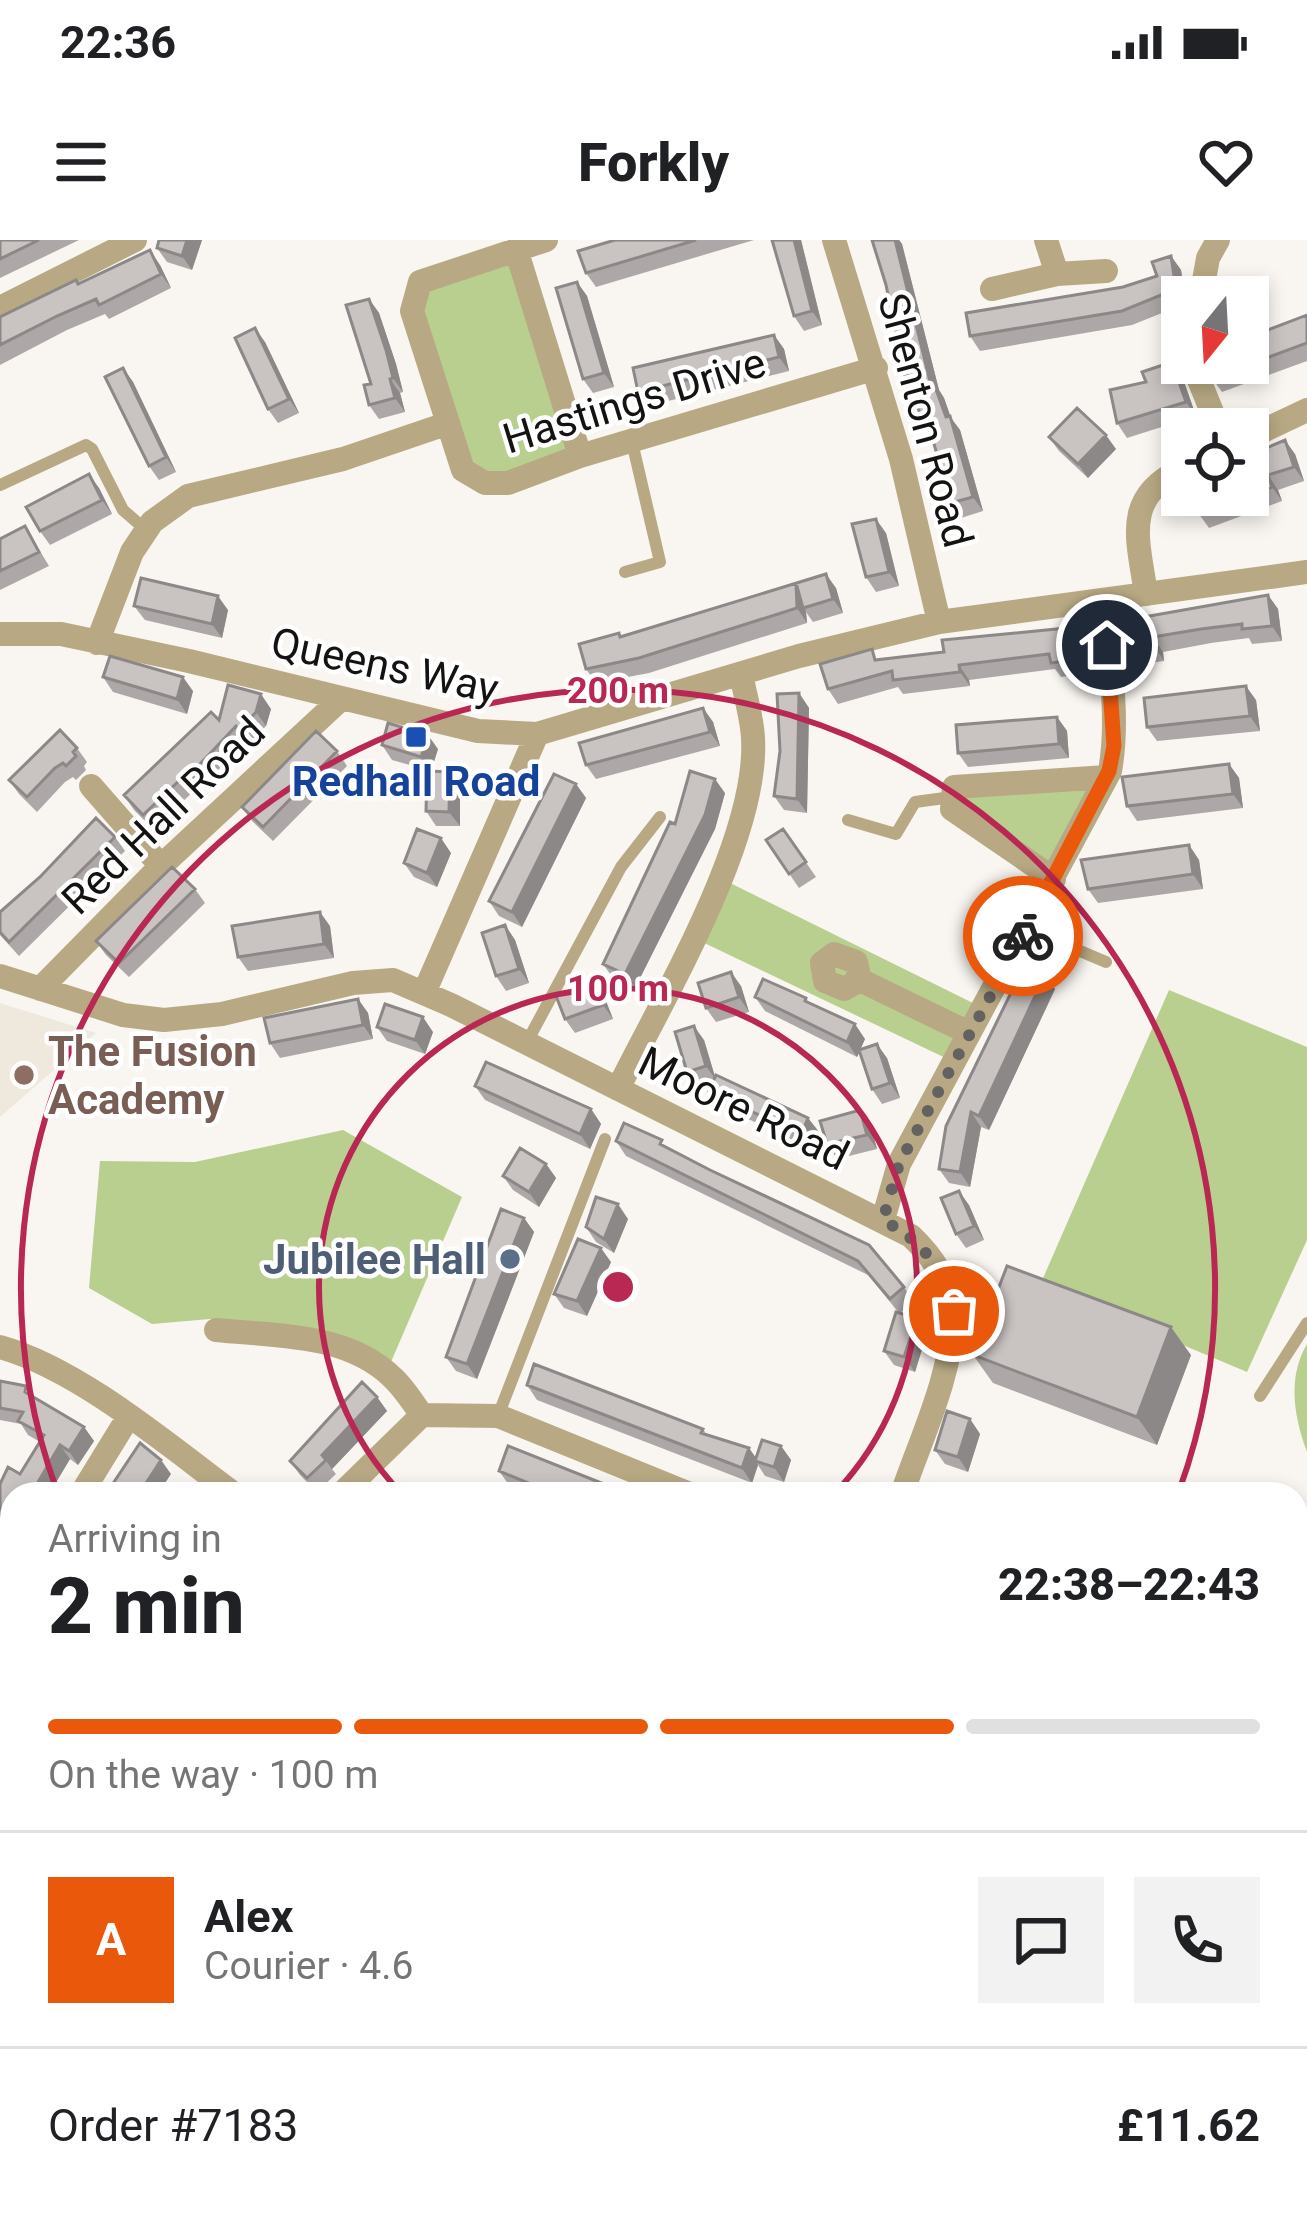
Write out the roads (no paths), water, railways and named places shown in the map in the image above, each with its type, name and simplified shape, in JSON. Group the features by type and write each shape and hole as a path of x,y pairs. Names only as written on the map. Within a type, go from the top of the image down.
{"street":[{"path":"0,308 135,240"},
{"path":"546,240 516,249 580,455"},
{"name":"Shenton Road","path":"834,240 876,368 939,622"},
{"path":"1046,240 1057,274"},
{"path":"1205,276 1217,240"},
{"name":"Hastings Drive","path":"516,249 420,282 412,311 464,470 485,483 508,483 580,455 876,368"},
{"path":"992,289 1057,274 1106,271"},
{"path":"1269,428 1307,410"},
{"path":"97,643 132,552 146,530 188,496 343,459 446,424"},
{"path":"1146,594 1138,540 1142,498 1161,478"},
{"name":"Queens Way","path":"0,634 61,634 478,731 537,734 939,622 1307,572"},
{"path":"883,1220 899,1164 1106,777 1114,746 1102,602"},
{"path":"618,1089 713,898 747,802 754,739 741,674"},
{"name":"Red Hall Road","path":"40,989 161,866 341,699"},
{"path":"424,993 537,734"},
{"path":"1054,879 952,809 954,787 1106,777"},
{"path":"91,785 161,866"},
{"name":"Moore Road","path":"0,976 123,1015 164,1020 222,1014 353,983 393,980 910,1235 934,1258 954,1311 946,1366 906,1482"},
{"path":"860,980 969,1033"},
{"path":"216,1330 324,1342 369,1358 394,1378 422,1415"},
{"path":"0,1347 38,1361 129,1416 218,1482"},
{"path":"353,1482 422,1415 498,1416 660,1482"},
{"path":"88,1482 129,1416"}],"lane":[{"path":"625,572 660,562 631,440"},
{"path":"0,484 86,445 123,510 146,530"},
{"path":"848,820 896,834 915,802 953,797"},
{"path":"526,1043 621,867 660,817"},
{"path":"1028,929 1106,962"},
{"path":"498,1416 605,1139"},
{"path":"1259,1396 1307,1324"}],"place":[{"name":"Redhall Road","path":"416,737"},
{"name":"The Fusion Academy","path":"24,1075"},
{"name":"Jubilee Hall","path":"510,1259"}]}
